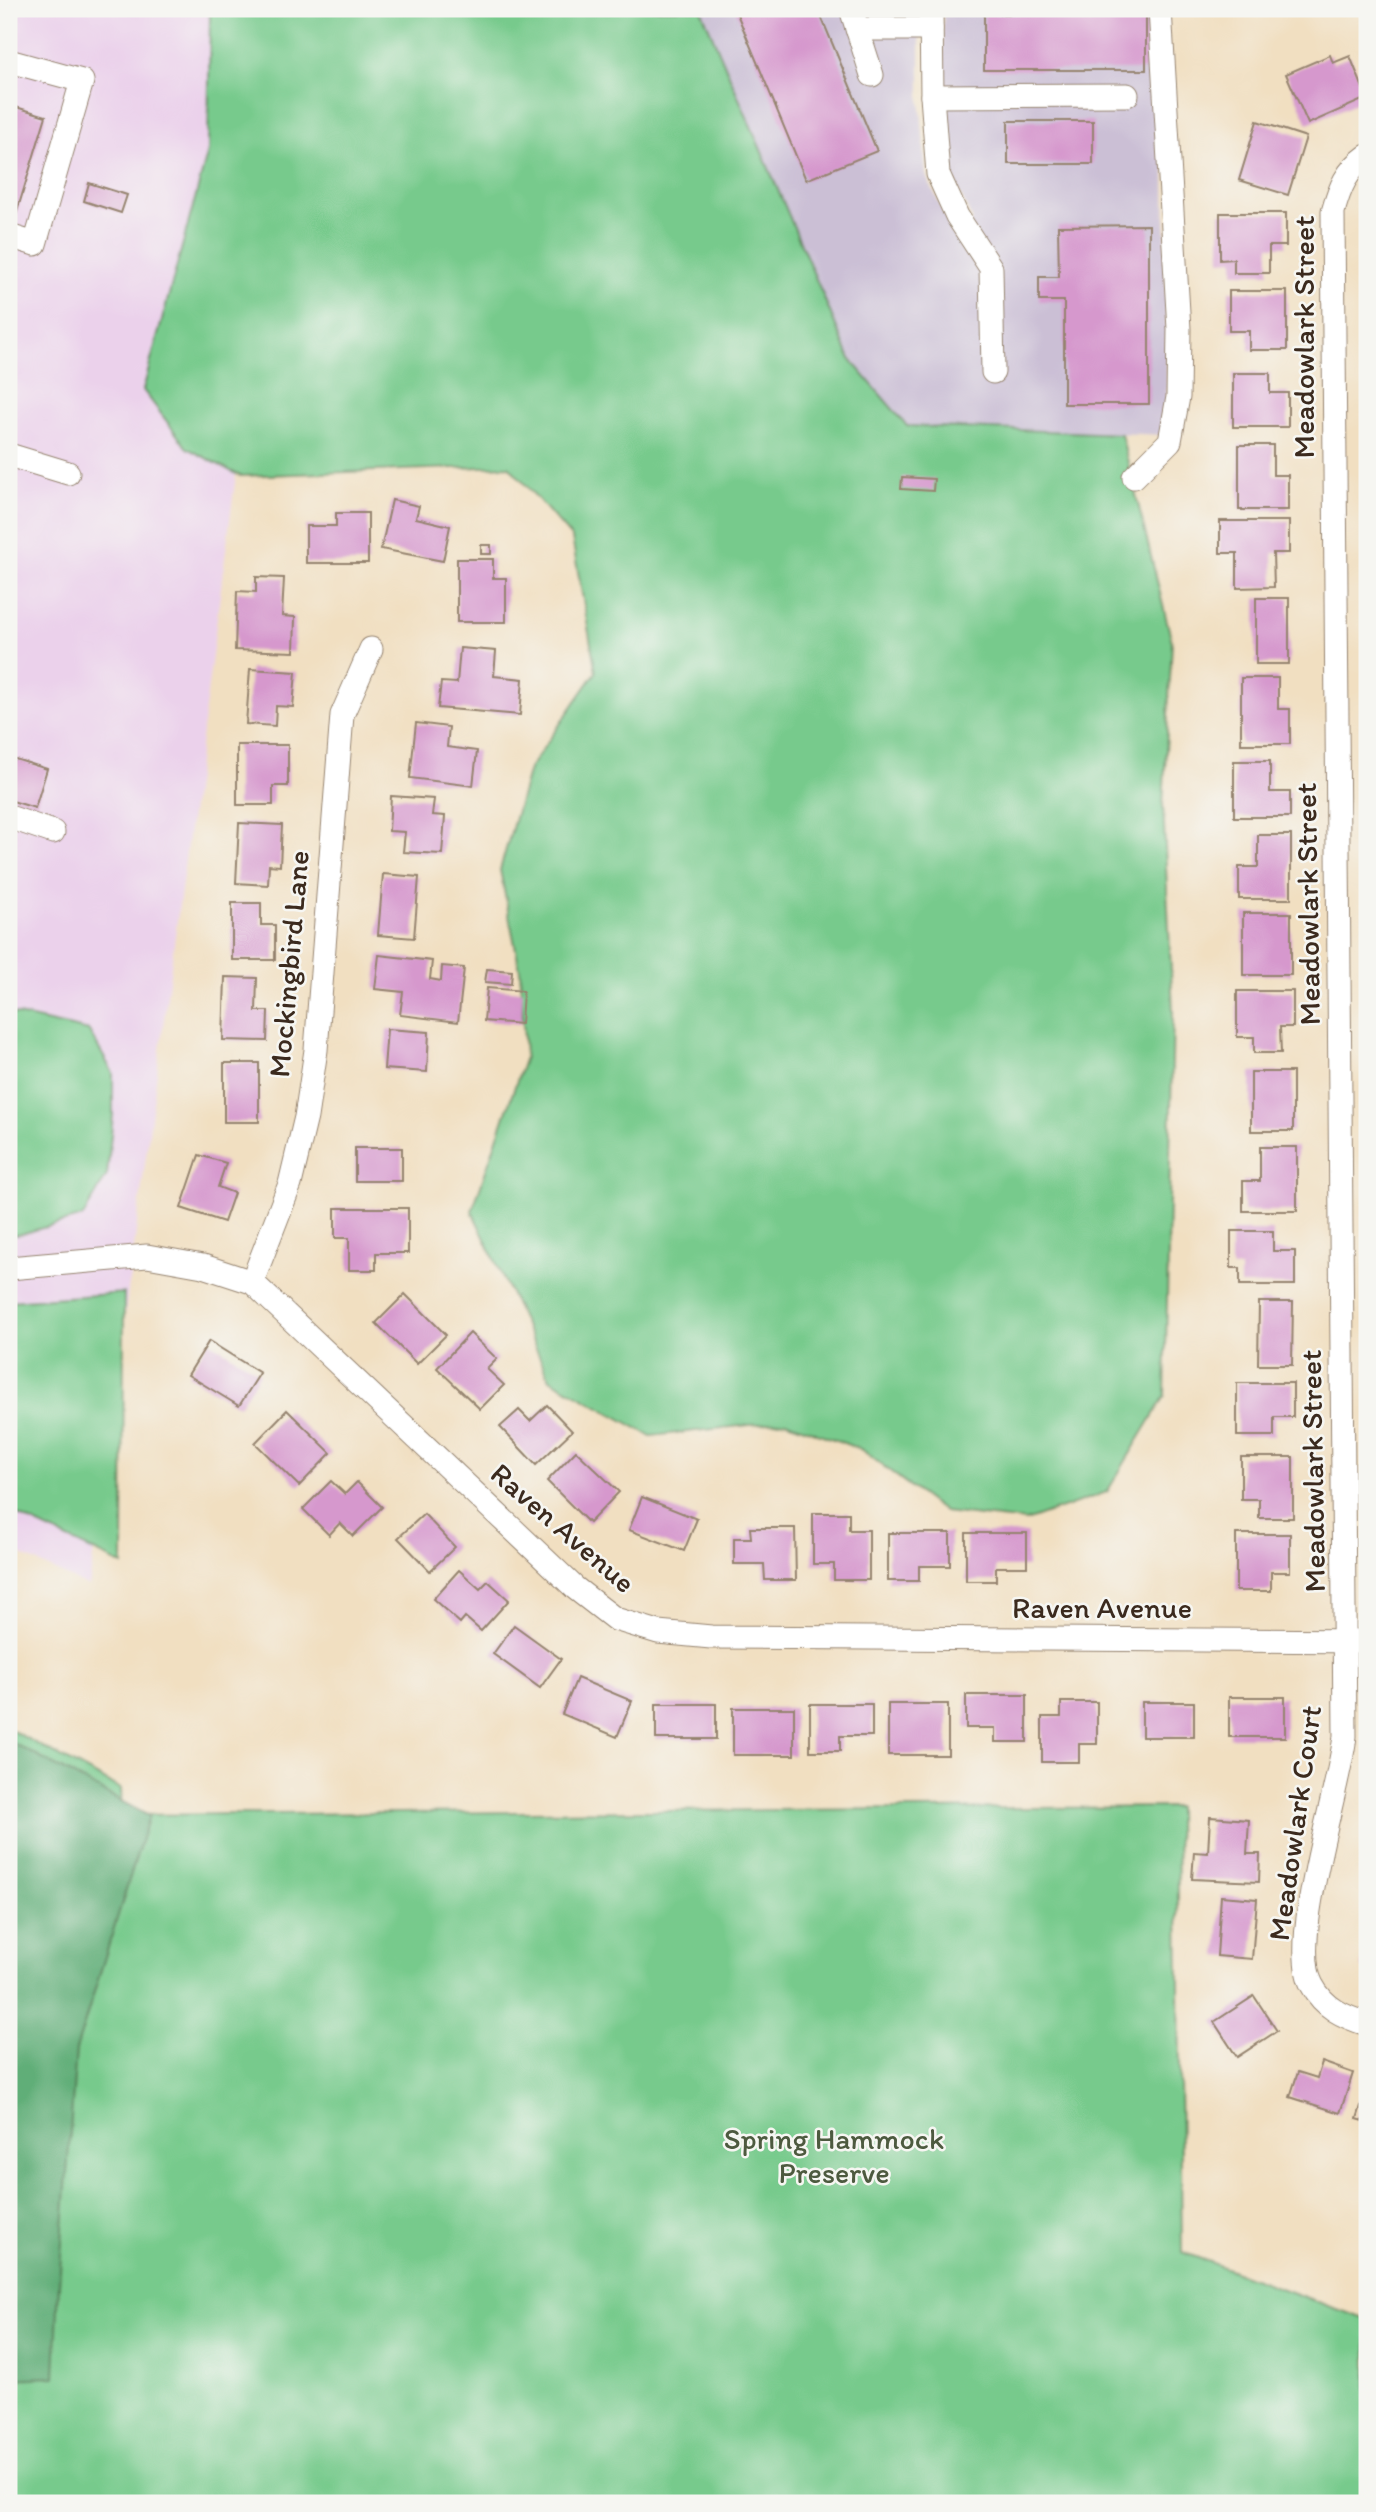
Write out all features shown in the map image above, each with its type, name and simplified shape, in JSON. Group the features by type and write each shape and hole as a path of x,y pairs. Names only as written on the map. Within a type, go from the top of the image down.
{"street":[{"path":"1134,477 1170,441 1178,397 1179,329 1160,9"},
{"path":"872,75 854,19 931,19 932,96 938,174 957,216 991,268 993,372"},
{"path":"9,61 82,81 35,244 9,236"},
{"path":"932,96 1127,95"},
{"name":"Meadowlark Street","path":"1357,1641 1333,212 1340,187 1358,162"},
{"path":"9,455 68,473"},
{"name":"Mockingbird Lane","path":"252,1282 290,1184 306,1117 316,1050 342,715 371,649"},
{"path":"9,817 53,832"},
{"name":"Raven Avenue","path":"9,1268 147,1256 203,1266 252,1282 575,1588 615,1619 658,1632 711,1637 1357,1641"},
{"name":"Meadowlark Court","path":"1357,1641 1341,1770 1309,1903 1305,1945 1310,1983 1326,2005 1349,2019 1367,2024"}],"shaded area":[{"path":"9,9 210,9 208,150 143,390 187,448 236,474 89,1587 9,1549 9,1234 17,1235 113,1073 88,1031 9,1013"},
{"path":"701,9 920,9 920,97 926,175 953,233 973,221 949,170 944,95 943,9 1164,9 1167,435 907,426 850,360"}],"green space":[{"path":"210,9 701,9 850,359 907,426 1121,434 1172,642 1163,805 1173,1012 1165,1396 1107,1492 1026,1521 944,1512 862,1450 786,1421 651,1436 550,1379 472,1211 525,1057 520,970 500,870 529,769 596,672 572,538 509,466 240,476 187,448 143,390 208,151"},
{"path":"9,1013 89,1031 113,1073 113,1115 107,1175 83,1217 17,1235 9,1234"},
{"path":"124,1293 123,1565 9,1511 9,1301"},
{"name":"Spring Hammock Preserve","path":"9,1729 121,1789 122,1815 1177,1807 1182,2252 1367,2320 1367,2503 9,2503"},
{"path":"9,1741 149,1816 76,2050 55,2377 9,2379"}],"building":[{"path":"735,9 818,9 877,151 806,180"},
{"path":"984,14 1146,14 1146,70 984,70"},
{"path":"1330,55 1333,63 1350,56 1367,98 1308,124 1286,74"},
{"path":"9,105 46,116 15,218 9,216"},
{"path":"1008,121 1093,121 1093,164 1008,164"},
{"path":"1257,121 1306,137 1288,195 1239,180"},
{"path":"89,183 127,195 121,213 84,201"},
{"path":"1220,213 1286,213 1286,246 1269,246 1269,273 1234,273 1234,259 1220,260"},
{"path":"1149,225 1149,404 1064,404 1064,301 1039,301 1039,277 1059,277 1058,226"},
{"path":"1229,291 1287,291 1287,350 1249,350 1249,331 1229,331"},
{"path":"1233,373 1270,373 1270,393 1288,393 1288,427 1233,427"},
{"path":"1239,445 1273,445 1273,475 1288,475 1288,510 1239,510"},
{"path":"902,477 934,479 933,491 901,489"},
{"path":"392,500 419,506 416,518 450,526 443,561 381,549"},
{"path":"336,513 368,513 368,563 306,563 306,526 336,526"},
{"path":"1220,521 1289,521 1289,553 1273,553 1274,587 1237,588 1237,553 1220,553"},
{"path":"481,545 491,545 491,554 481,554"},
{"path":"457,559 493,559 493,578 506,578 506,622 457,622"},
{"path":"256,577 284,578 282,616 295,617 294,652 235,650 237,591 256,592"},
{"path":"1256,598 1289,598 1289,664 1256,664"},
{"path":"460,648 496,651 494,676 523,679 520,715 438,708 441,682 457,683"},
{"path":"250,669 296,672 293,707 276,706 275,726 246,724"},
{"path":"1241,678 1278,678 1278,709 1290,709 1290,744 1241,744"},
{"path":"416,723 449,727 447,747 477,751 473,786 410,778"},
{"path":"237,745 288,745 288,786 273,786 273,805 237,805"},
{"path":"12,758 47,769 35,808 9,800 9,770"},
{"path":"1234,761 1270,761 1270,792 1290,792 1290,817 1234,817"},
{"path":"391,796 434,799 432,815 445,816 442,854 403,852 405,832 389,831"},
{"path":"239,823 282,825 280,866 269,865 268,885 236,883"},
{"path":"1258,835 1291,835 1291,899 1239,899 1239,867 1258,867"},
{"path":"383,874 419,877 414,938 378,935"},
{"path":"232,903 261,903 261,925 275,925 275,960 232,960"},
{"path":"1243,913 1291,913 1291,975 1243,975"},
{"path":"379,955 432,961 430,979 441,981 442,966 464,968 458,1022 400,1015 403,992 375,989"},
{"path":"487,969 512,971 511,984 485,982"},
{"path":"225,977 257,978 256,1011 268,1011 267,1041 223,1040"},
{"path":"487,988 523,991 521,1024 484,1021"},
{"path":"1237,991 1293,991 1293,1027 1280,1027 1281,1053 1254,1053 1254,1037 1237,1037"},
{"path":"387,1029 429,1032 427,1072 384,1069"},
{"path":"224,1063 259,1063 259,1122 224,1122"},
{"path":"1251,1072 1293,1072 1293,1131 1251,1131"},
{"path":"1260,1147 1297,1147 1297,1211 1243,1211 1243,1181 1260,1181"},
{"path":"355,1148 402,1148 402,1181 355,1181"},
{"path":"199,1155 226,1163 218,1187 234,1193 224,1222 181,1208"},
{"path":"335,1208 408,1208 408,1253 376,1253 376,1270 349,1270 349,1238 335,1238"},
{"path":"1231,1231 1273,1231 1273,1251 1295,1251 1295,1285 1240,1285 1240,1268 1231,1268"},
{"path":"405,1294 446,1335 417,1364 376,1323"},
{"path":"1259,1302 1293,1302 1292,1365 1258,1365"},
{"path":"470,1333 497,1359 487,1369 504,1385 480,1409 437,1368"},
{"path":"209,1341 260,1373 239,1406 188,1375"},
{"path":"1237,1383 1293,1383 1293,1417 1274,1417 1274,1436 1237,1436"},
{"path":"547,1405 572,1431 536,1465 500,1427 519,1410 530,1421"},
{"path":"287,1410 331,1453 299,1486 255,1443"},
{"path":"576,1451 619,1492 589,1523 547,1481"},
{"path":"1241,1457 1293,1457 1293,1518 1259,1518 1259,1499 1241,1499"},
{"path":"331,1481 345,1494 357,1482 382,1507 353,1536 340,1523 329,1535 303,1509"},
{"path":"642,1497 697,1519 684,1551 629,1530"},
{"path":"813,1513 849,1513 849,1530 869,1530 869,1580 834,1580 834,1564 813,1564"},
{"path":"424,1514 455,1547 430,1571 398,1538"},
{"path":"750,1528 795,1528 796,1580 765,1580 764,1564 734,1564 734,1538 751,1538"},
{"path":"888,1533 950,1533 950,1566 919,1566 919,1581 888,1581"},
{"path":"966,1533 1027,1533 1027,1567 996,1567 996,1581 966,1581"},
{"path":"1236,1534 1290,1534 1290,1572 1271,1572 1271,1591 1236,1591"},
{"path":"459,1570 480,1589 488,1581 509,1600 481,1631 465,1617 460,1623 433,1599"},
{"path":"514,1625 561,1659 540,1688 493,1654"},
{"path":"577,1678 632,1701 617,1737 562,1714"},
{"path":"966,1695 1027,1695 1027,1742 995,1742 995,1728 966,1728"},
{"path":"1229,1697 1285,1697 1285,1737 1229,1737"},
{"path":"1061,1702 1097,1702 1097,1744 1079,1744 1079,1762 1042,1762 1042,1717 1061,1717"},
{"path":"1142,1702 1194,1702 1194,1737 1142,1737"},
{"path":"656,1704 716,1704 716,1739 656,1739"},
{"path":"810,1704 872,1704 872,1736 840,1736 840,1751 810,1751"},
{"path":"888,1704 948,1704 948,1755 888,1755"},
{"path":"733,1708 794,1708 794,1755 733,1755"},
{"path":"1210,1817 1249,1820 1247,1854 1260,1854 1259,1882 1192,1879 1194,1852 1208,1853"},
{"path":"1221,1896 1257,1899 1252,1959 1217,1956"},
{"path":"1367,1948 1367,1970 1361,1968"},
{"path":"1254,1996 1277,2031 1237,2057 1214,2022"},
{"path":"1322,2062 1353,2073 1340,2113 1290,2097 1298,2072 1317,2078"},
{"path":"1367,2086 1367,2122 1357,2119"}]}
